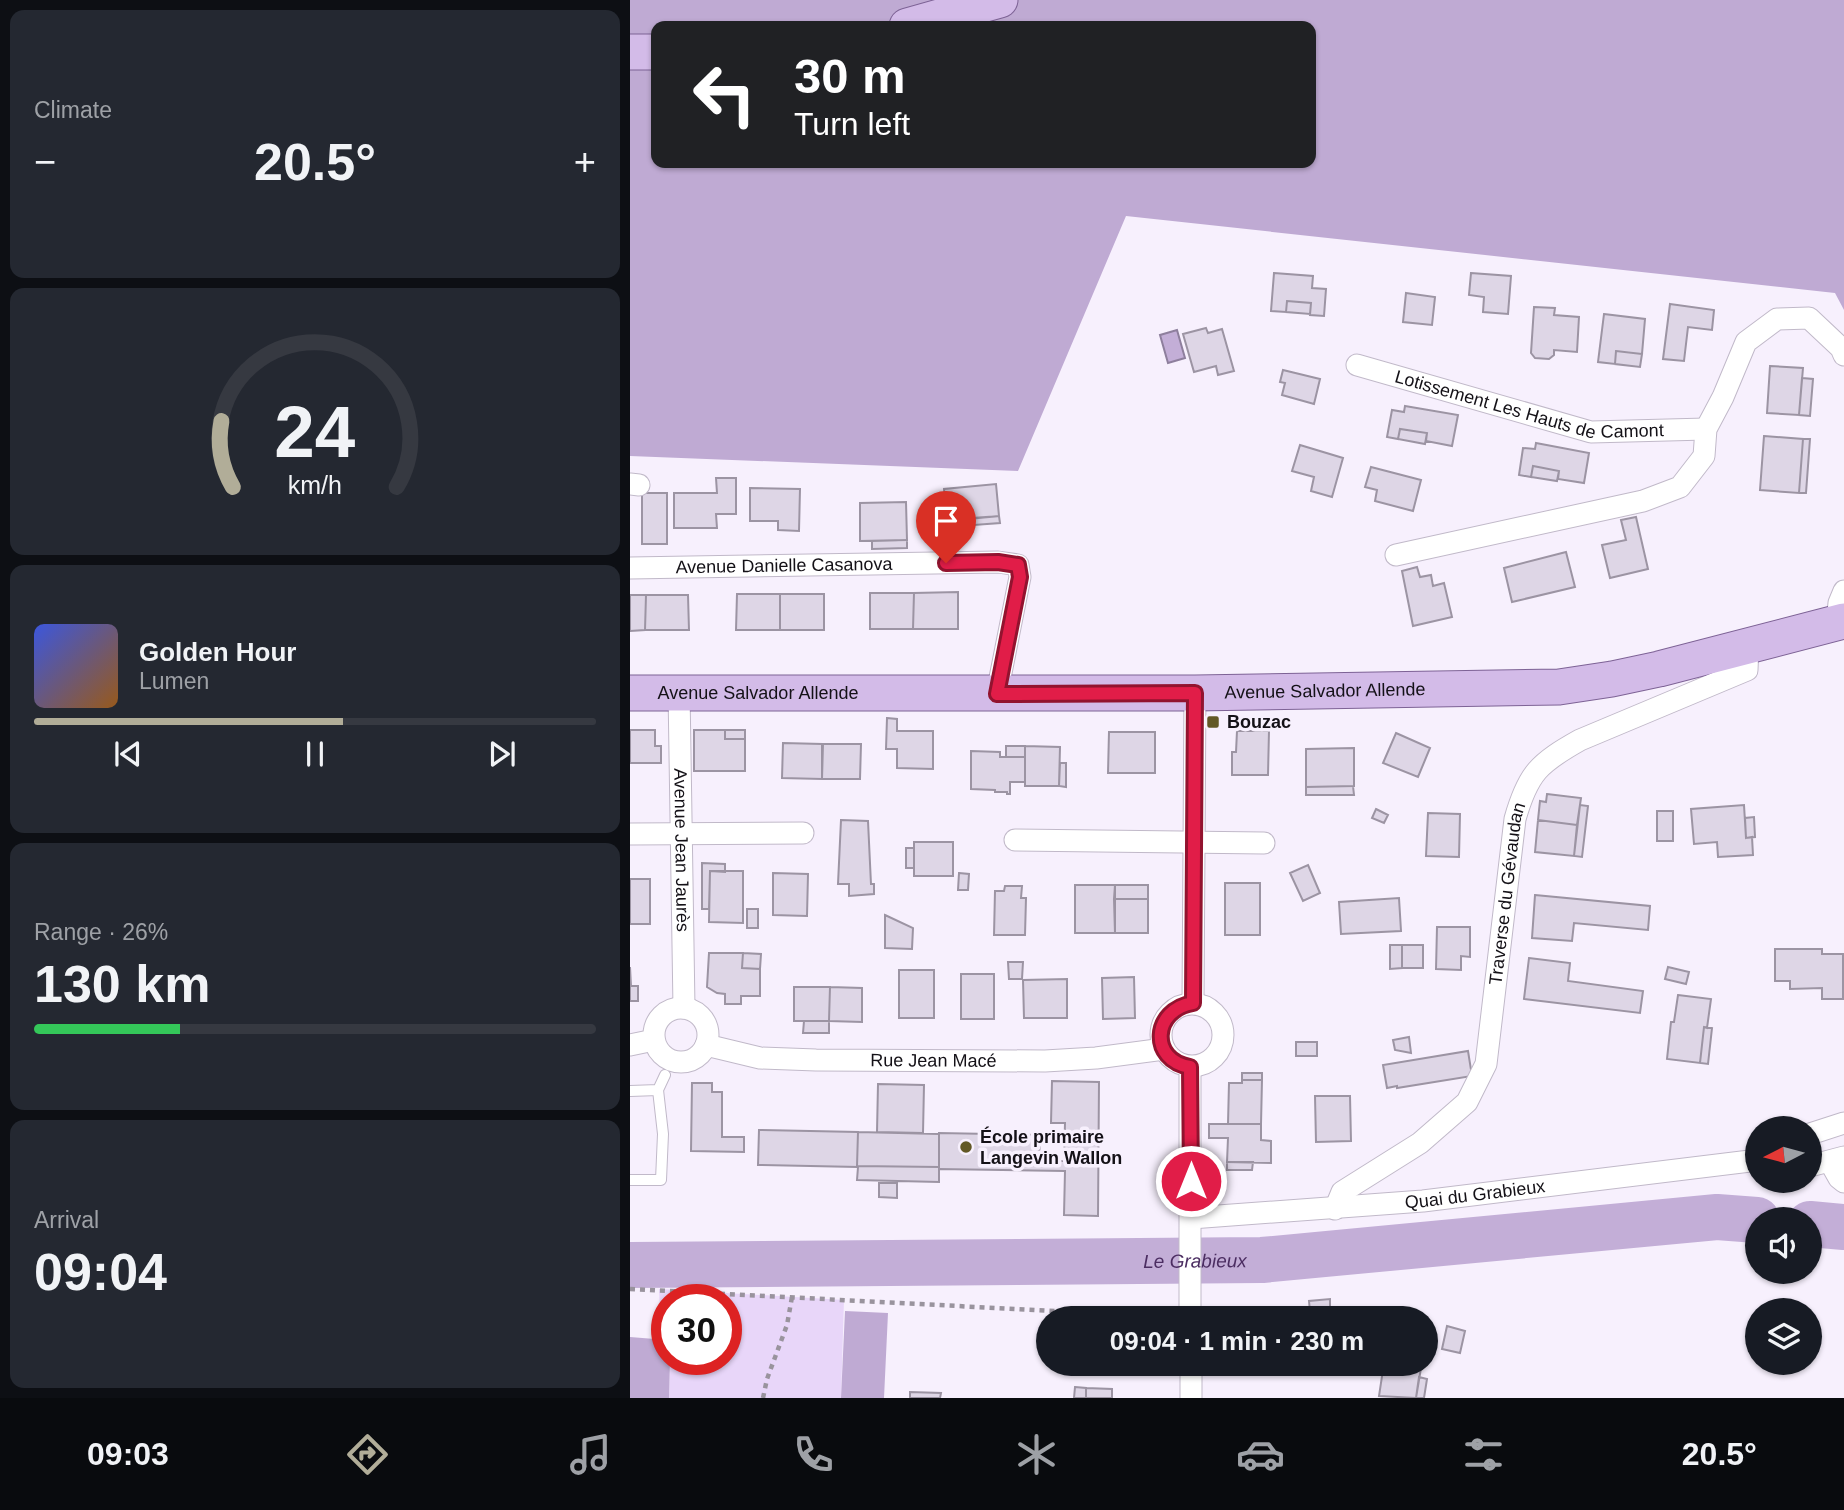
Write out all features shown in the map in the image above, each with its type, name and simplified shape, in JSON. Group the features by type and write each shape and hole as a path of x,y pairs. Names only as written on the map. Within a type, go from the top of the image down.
{"main road":[{"path":"926,21 1000,0"},
{"path":"630,52 651,52"},
{"name":"Avenue Salvador Allende","path":"630,693 1195,693 1559,687 1624,676 1748,646 1842,611"}],"street":[{"path":"1396,555 1643,501 1680,487 1704,456 1706,429 1746,342 1777,319 1809,317 1844,355"},
{"name":"Lotissement Les Hauts de Camont","path":"1357,365 1591,432 1706,429"},
{"name":"Avenue Danielle Casanova","path":"630,568 998,562 1018,565 1020,577 997,694"},
{"name":"Traverse du Gévaudan","path":"1335,1209 1342,1192 1420,1143 1467,1102 1486,1064 1515,819 1522,793 1534,771 1554,754 1580,740 1747,670 1748,646"},
{"name":"Avenue Jean Jaurès","path":"679,691 684,1008"},
{"path":"1193,1003 1195,693"},
{"path":"630,834 803,833"},
{"path":"1016,840 1264,844"},
{"path":"1193,1003 1211,1010 1222,1026 1224,1036 1222,1046 1209,1062 1190,1067 1175,1061 1164,1049 1161,1028 1173,1010 1193,1003"},
{"path":"684,1008 695,1012 704,1021 708,1033 706,1045 700,1054 681,1062 665,1075 654,1040 654,1030 665,1013 684,1008"},
{"path":"630,1045 654,1040"},
{"name":"Rue Jean Macé","path":"706,1045 760,1058 816,1060 1045,1061 1096,1058 1164,1049"},
{"path":"1190,1067 1190,1306"},
{"path":"1822,1130 1844,1123"},
{"name":"Quai du Grabieux","path":"1191,1226 1577,1184 1745,1161"},
{"path":"1828,1161 1844,1182"},
{"path":"1191,1376 1191,1398 1212,1398"}],"lane":[{"path":"630,1091 665,1075 661,1180 630,1180"}],"path":[{"path":"630,1289 1036,1310"},
{"path":"763,1398 767,1379 787,1325 792,1297"}],"shaded area":[{"path":"630,0 1844,0 1844,310 1835,293 1126,216 1018,471 630,456"},
{"path":"1177,330 1185,358 1168,363 1160,335"},
{"path":"742,1294 844,1300 841,1398 669,1398 670,1375 742,1375"},
{"path":"845,1311 888,1313 884,1398 841,1398"},
{"path":"630,1337 651,1339 651,1375 670,1375 669,1398 630,1398"}],"building":[{"path":"1274,273 1313,276 1312,288 1326,289 1324,316 1310,315 1311,303 1287,301 1286,312 1271,311"},
{"path":"1471,273 1511,276 1508,314 1483,312 1484,297 1469,295"},
{"path":"1406,293 1435,297 1432,325 1403,322"},
{"path":"1287,301 1311,303 1310,314 1286,312"},
{"path":"1670,304 1714,310 1712,330 1688,327 1684,361 1663,359"},
{"path":"1534,307 1555,308 1554,315 1579,317 1577,352 1554,350 1554,355 1549,359 1535,358 1531,353"},
{"path":"1604,314 1645,319 1642,354 1616,351 1615,364 1598,362"},
{"path":"1206,328 1208,333 1222,329 1234,371 1218,375 1216,366 1194,372 1183,334"},
{"path":"1616,351 1642,354 1640,367 1615,364"},
{"path":"1770,366 1803,368 1799,415 1767,413"},
{"path":"1283,370 1320,379 1314,404 1282,395 1285,383 1280,382"},
{"path":"1802,378 1813,379 1810,416 1799,415"},
{"path":"1405,406 1458,415 1452,446 1426,441 1427,433 1400,429 1398,439 1387,437 1392,410 1404,412"},
{"path":"1400,429 1427,433 1425,444 1398,439"},
{"path":"1764,436 1803,439 1799,493 1760,490"},
{"path":"1803,439 1810,439 1806,493 1799,493"},
{"path":"1536,443 1589,453 1584,483 1558,479 1559,471 1533,466 1531,477 1519,475 1523,448 1535,449"},
{"path":"1300,445 1343,458 1332,497 1311,491 1314,477 1292,471"},
{"path":"1533,466 1559,471 1557,481 1531,477"},
{"path":"1371,467 1421,480 1413,511 1375,501 1377,490 1365,487"},
{"path":"716,478 736,478 736,514 716,514 717,528 674,528 674,493 717,493"},
{"path":"996,484 999,516 947,521 944,489"},
{"path":"750,488 800,489 799,531 778,530 778,521 750,521"},
{"path":"642,493 667,493 667,544 642,544"},
{"path":"906,502 907,540 860,541 860,503"},
{"path":"999,516 1000,523 974,525 973,518"},
{"path":"1636,517 1648,569 1610,578 1602,545 1626,540 1621,520"},
{"path":"907,540 907,548 872,549 872,541"},
{"path":"1566,552 1575,587 1512,602 1504,568"},
{"path":"1417,567 1420,577 1431,575 1433,586 1444,583 1452,617 1413,626 1402,571"},
{"path":"958,592 958,629 913,629 914,593"},
{"path":"870,593 914,593 913,629 870,629"},
{"path":"737,594 780,594 780,630 736,630"},
{"path":"780,594 824,594 824,630 780,630"},
{"path":"630,595 646,595 645,630 630,631"},
{"path":"646,595 688,595 689,630 645,630"},
{"path":"887,718 897,719 897,731 933,731 933,769 897,768 897,749 886,749"},
{"path":"630,730 655,730 655,746 661,746 661,763 630,763"},
{"path":"694,730 725,730 725,739 745,739 745,771 694,771"},
{"path":"725,730 745,730 745,739 725,739"},
{"path":"1237,731 1269,731 1268,775 1232,775 1232,752 1236,752"},
{"path":"1109,732 1155,732 1155,773 1108,773"},
{"path":"1396,733 1430,748 1418,777 1383,763"},
{"path":"783,743 822,744 822,779 782,778"},
{"path":"823,744 861,744 860,779 822,779"},
{"path":"1006,746 1025,746 1025,757 1006,757"},
{"path":"1025,746 1060,747 1059,786 1025,786"},
{"path":"1354,748 1354,786 1306,787 1306,749"},
{"path":"971,751 1000,752 1000,757 1025,757 1025,782 1010,782 1010,794 971,789"},
{"path":"1060,763 1066,763 1066,787 1059,786"},
{"path":"1353,786 1354,795 1306,795 1306,787"},
{"path":"1547,794 1581,798 1577,825 1538,820 1540,801 1546,802"},
{"path":"1580,805 1588,806 1582,857 1574,856"},
{"path":"1744,805 1746,838 1752,837 1753,855 1718,857 1717,842 1694,844 1691,809"},
{"path":"1376,809 1388,815 1384,823 1372,818"},
{"path":"1657,811 1673,811 1673,841 1657,841"},
{"path":"1428,813 1460,814 1459,857 1426,856"},
{"path":"1754,817 1755,837 1746,838 1745,818"},
{"path":"841,820 868,821 871,884 874,884 874,894 849,896 849,884 838,884"},
{"path":"1538,820 1577,825 1574,856 1535,852"},
{"path":"914,842 953,842 953,876 914,876"},
{"path":"906,848 914,848 914,868 906,868"},
{"path":"702,863 725,864 725,872 710,871 709,909 702,909"},
{"path":"1308,865 1320,893 1303,901 1290,873"},
{"path":"710,871 743,871 743,923 709,922"},
{"path":"773,873 808,874 807,916 773,915"},
{"path":"959,873 969,874 968,890 958,890"},
{"path":"630,879 650,879 650,924 630,924"},
{"path":"1225,883 1260,883 1260,935 1225,935"},
{"path":"1075,885 1115,885 1115,933 1075,933"},
{"path":"1115,885 1148,885 1148,899 1114,899"},
{"path":"1005,886 1022,886 1021,898 1026,898 1025,935 994,935 995,891 1004,891"},
{"path":"1535,895 1650,906 1648,930 1574,923 1572,941 1532,938"},
{"path":"1399,898 1401,931 1341,934 1339,902"},
{"path":"1114,899 1148,899 1148,933 1115,933"},
{"path":"747,909 758,909 758,928 747,928"},
{"path":"885,915 913,928 912,949 885,948"},
{"path":"1437,927 1470,927 1470,957 1461,956 1461,970 1436,969"},
{"path":"1390,945 1402,945 1402,968 1390,969"},
{"path":"1402,945 1423,945 1423,968 1402,968"},
{"path":"1775,949 1822,949 1822,954 1843,954 1843,999 1822,999 1822,988 1790,989 1790,981 1775,981"},
{"path":"709,953 743,953 742,968 760,969 760,996 741,996 741,1004 725,1004 725,994 707,987"},
{"path":"743,953 761,954 760,969 742,968"},
{"path":"1529,958 1570,963 1568,981 1643,991 1640,1013 1524,999"},
{"path":"1008,962 1023,962 1022,979 1009,979"},
{"path":"630,967 631,986 638,986 638,1001 630,1001"},
{"path":"1668,967 1689,972 1686,984 1665,979"},
{"path":"899,970 934,970 934,1018 899,1018"},
{"path":"961,974 994,974 994,1019 961,1019"},
{"path":"1134,977 1135,1018 1103,1019 1102,978"},
{"path":"1067,979 1067,1018 1024,1018 1023,980"},
{"path":"794,987 830,987 829,1021 794,1021"},
{"path":"830,987 862,988 862,1022 829,1021"},
{"path":"1678,995 1711,999 1707,1028 1704,1027 1700,1063 1667,1059 1671,1022 1674,1022"},
{"path":"804,1021 829,1021 829,1033 803,1033"},
{"path":"1704,1027 1712,1028 1708,1064 1700,1063"},
{"path":"1409,1037 1411,1053 1395,1050 1393,1040"},
{"path":"1296,1042 1317,1042 1317,1056 1296,1056"},
{"path":"1468,1051 1472,1076 1387,1088 1383,1065"},
{"path":"1242,1073 1262,1073 1262,1080 1242,1080"},
{"path":"1242,1080 1262,1080 1261,1124 1228,1124 1229,1083 1242,1083"},
{"path":"1052,1081 1099,1082 1098,1216 1064,1215 1065,1171 939,1169 939,1182 857,1180 858,1167 758,1165 759,1130 858,1132 857,1166 939,1167 939,1133 1040,1135 1039,1161 1064,1161 1065,1123 1051,1123"},
{"path":"692,1083 712,1083 712,1092 722,1092 722,1137 744,1137 744,1152 691,1151"},
{"path":"878,1084 924,1085 923,1133 877,1132"},
{"path":"1315,1096 1350,1096 1351,1141 1316,1142"},
{"path":"1209,1124 1261,1124 1261,1140 1271,1141 1271,1163 1227,1162 1228,1138 1209,1138"},
{"path":"858,1132 939,1134 939,1167 857,1166"},
{"path":"1227,1162 1253,1162 1252,1170 1227,1170"},
{"path":"879,1183 897,1183 897,1198 879,1197"},
{"path":"1330,1299 1330,1306 1309,1306 1309,1301"},
{"path":"1447,1326 1465,1331 1460,1353 1442,1349"},
{"path":"1382,1376 1420,1376 1416,1398 1379,1396"},
{"path":"1419,1377 1427,1379 1424,1398 1416,1398"},
{"path":"1075,1387 1086,1388 1086,1398 1074,1398"},
{"path":"1086,1388 1112,1389 1112,1398 1086,1398"},
{"path":"910,1392 941,1393 940,1398 910,1398"}],"waterway":[{"name":"Le Grabieux","path":"630,1265 1262,1260 1717,1217 1745,1219"},
{"name":"Le Grabieux","path":"1822,1225 1844,1227"}],"place":[{"name":"Bouzac","path":"1213,722"},
{"name":"École primaire Langevin Wallon","path":"966,1147"}],"route":[{"path":"946,563 998,562 1018,565 1020,577 997,694 1195,693 1193,1003 1173,1010 1161,1028 1161,1039 1168,1056 1190,1067 1191,1181"}]}
